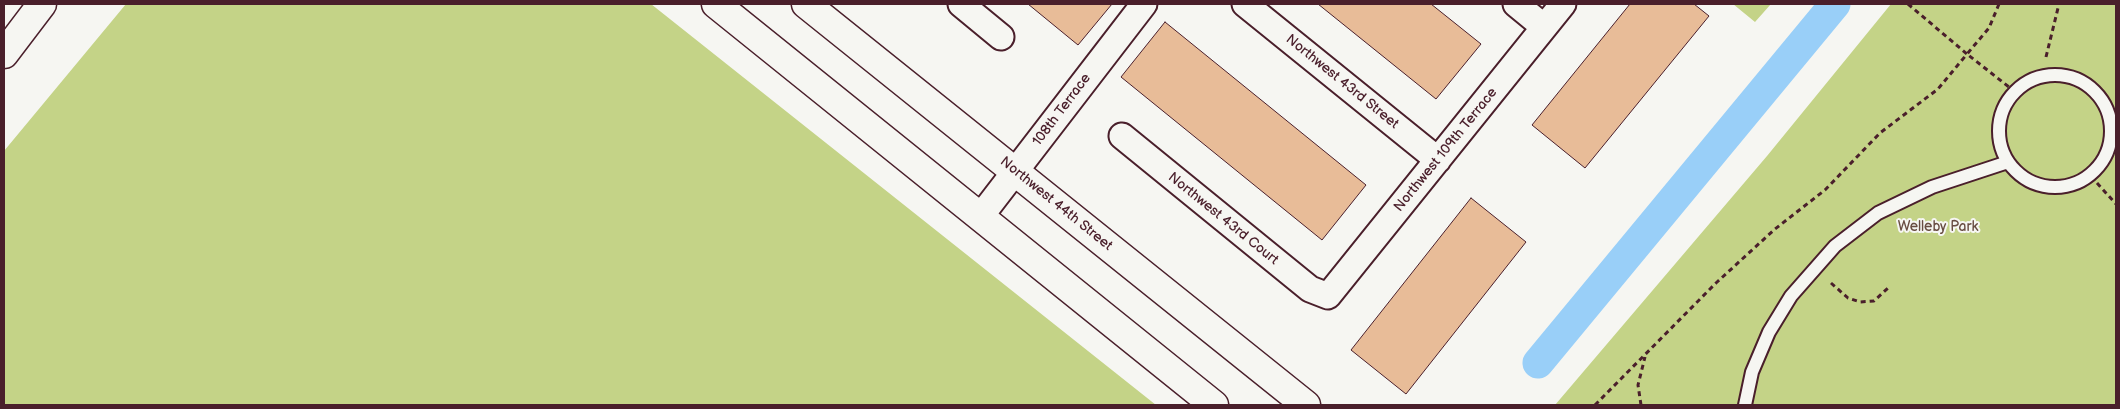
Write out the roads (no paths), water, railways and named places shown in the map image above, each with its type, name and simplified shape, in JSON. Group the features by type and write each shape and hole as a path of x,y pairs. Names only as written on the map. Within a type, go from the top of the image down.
{"street":[{"path":"4,54 42,4"},
{"path":"716,4 1214,405"},
{"name":"Northwest 44th Street","path":"806,4 1306,405"},
{"path":"961,4 1001,37"},
{"name":"108th Terrace","path":"980,217 1144,4"},
{"name":"Northwest 43rd Street","path":"1245,4 1438,160"},
{"path":"1516,4 1544,26"},
{"name":"Northwest 109th Terrace","path":"1328,296 1563,4"},
{"name":"Northwest 43rd Court","path":"1122,136 1310,290 1328,296"}],"lane":[{"path":"2046,75 2065,75 2082,81 2096,93 2106,109 2111,126 2109,145 2102,162 2090,175 2074,184 2055,187 2037,184 2021,176 2008,162 2000,145 1998,126 2003,107 2014,91 2029,80 2046,75"},
{"path":"1745,405 1752,372 1769,332 1791,296 1835,246 1878,213 1923,191 2008,162"}],"waterway":[{"path":"1538,363 1835,4"}],"park label":[{"name":"Welleby Park","path":"1938,227"}]}
